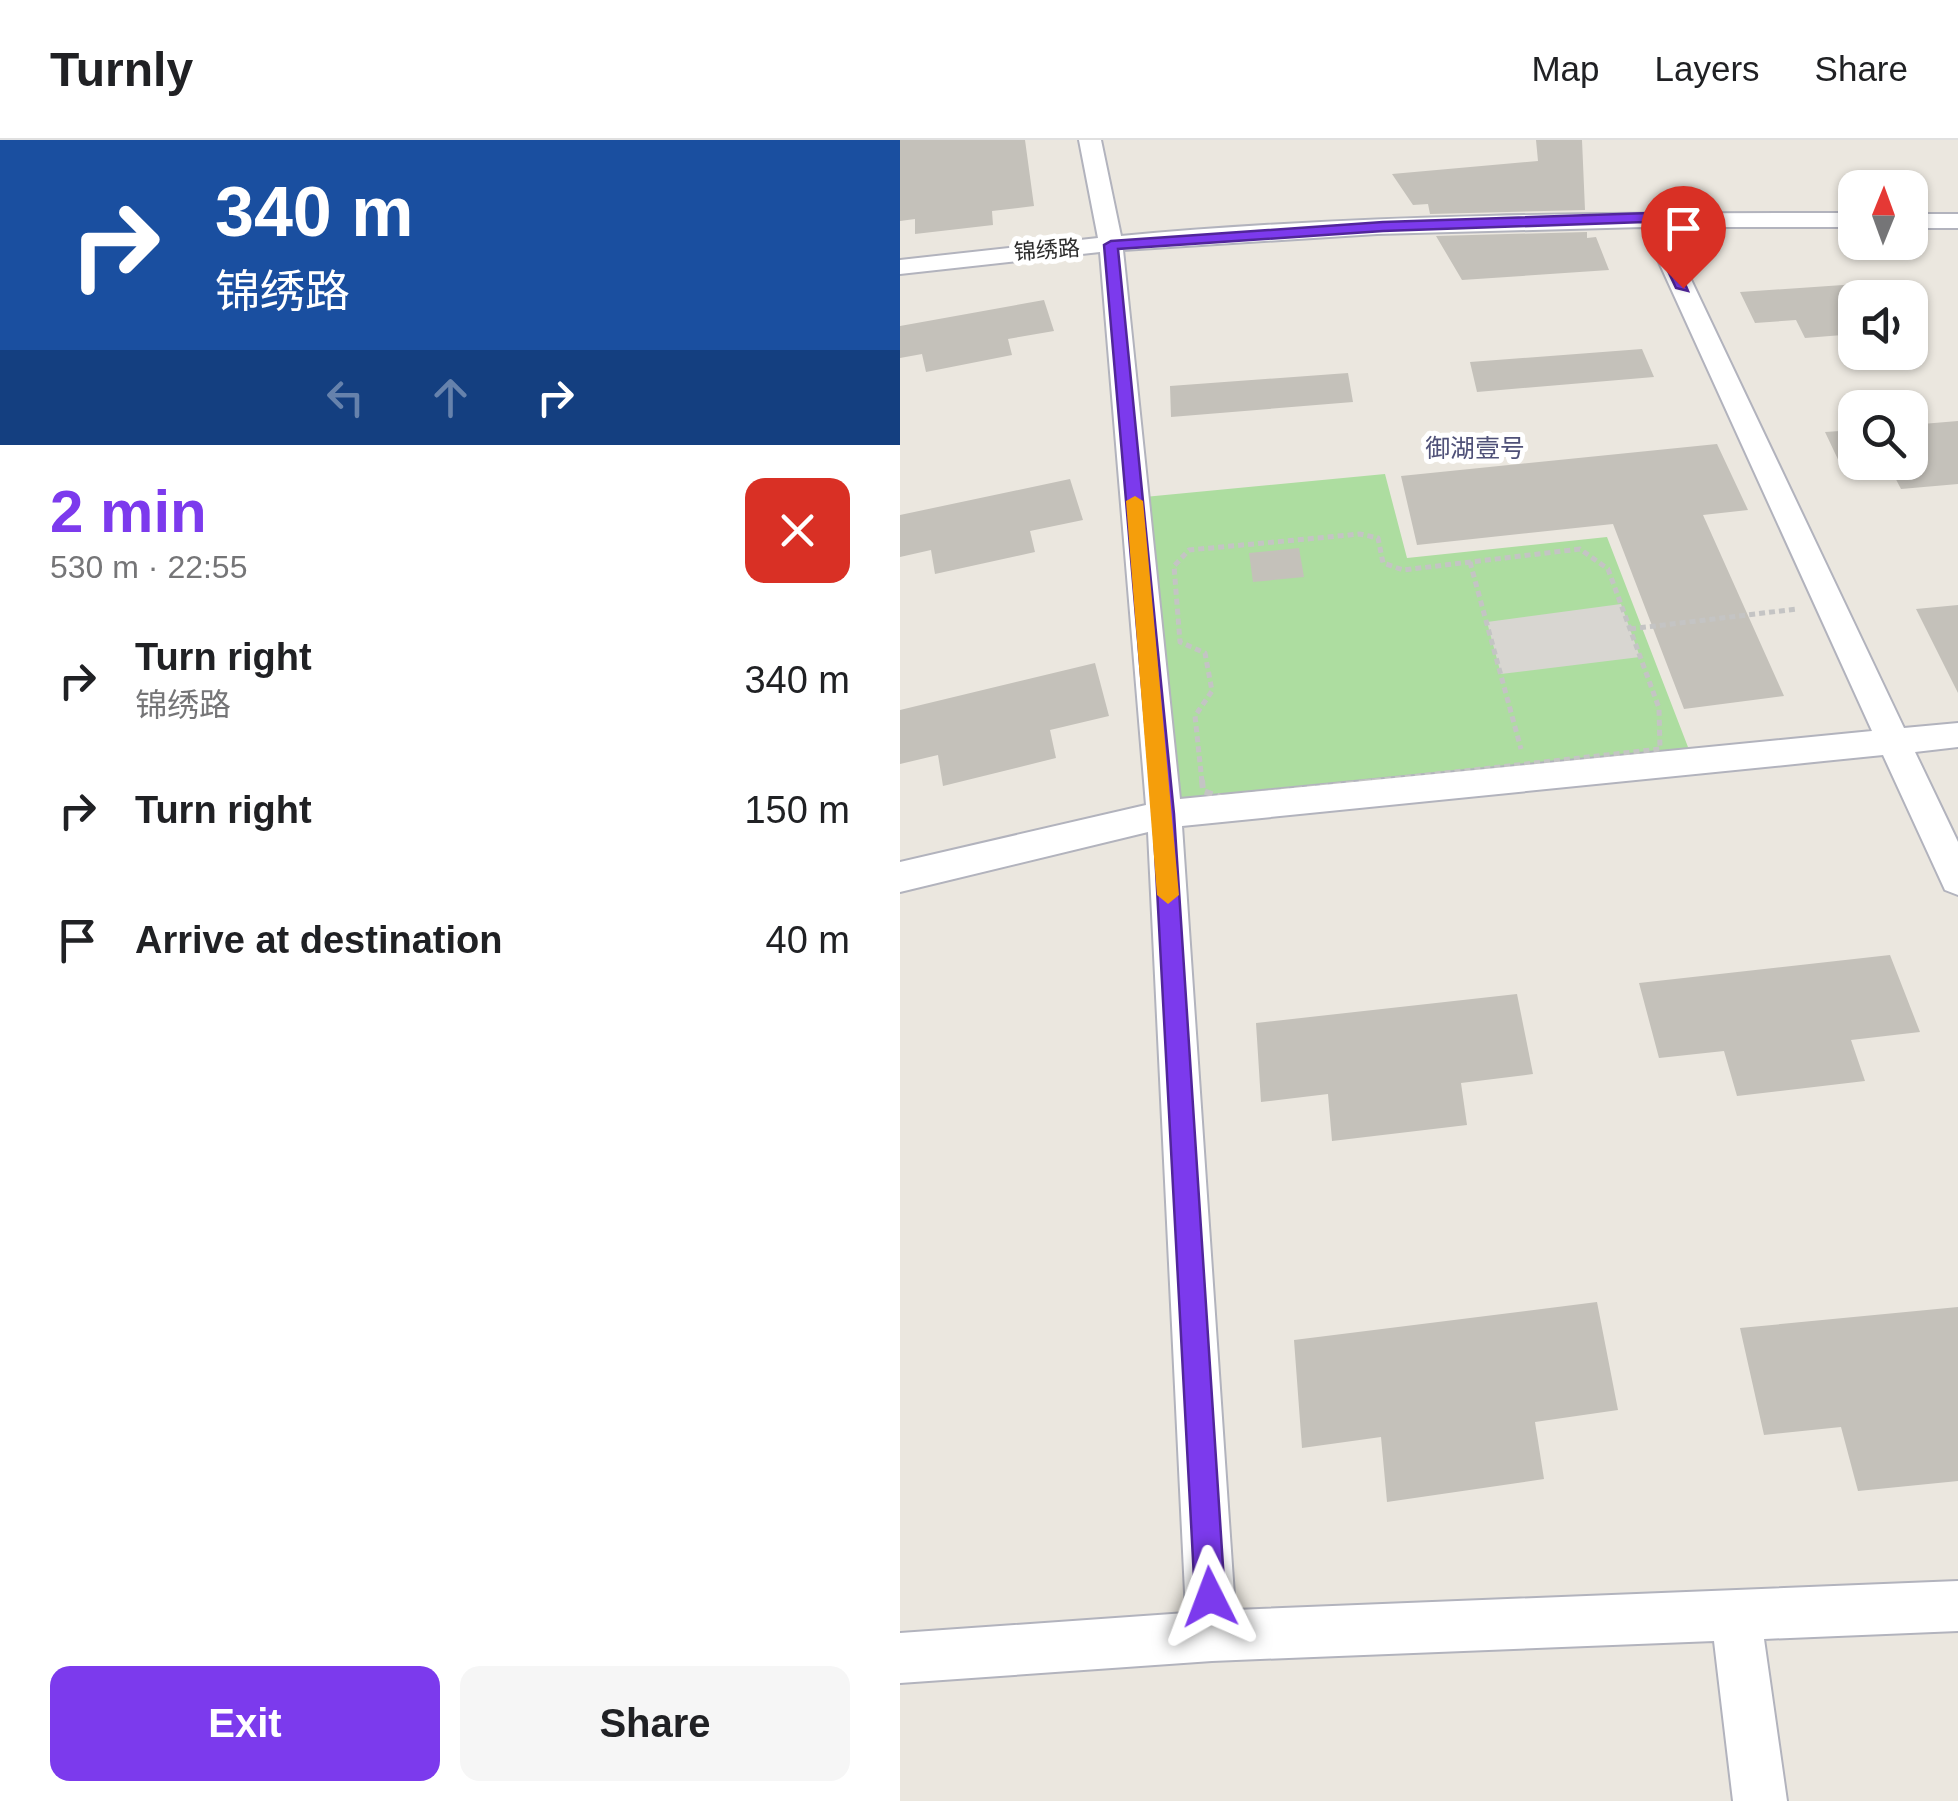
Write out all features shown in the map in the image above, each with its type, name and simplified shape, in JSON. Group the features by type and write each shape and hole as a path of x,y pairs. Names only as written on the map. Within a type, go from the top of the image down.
{"street":[{"path":"1090,140 1111,245 1164,814 1212,1636"},
{"path":"1650,217 1958,880"},
{"name":"锦绣路","path":"900,267 1111,245 1383,226 1650,217 1838,220"},
{"path":"1928,221 1958,221"},
{"path":"900,877 1164,814 1958,734"},
{"path":"900,1658 1212,1636 1958,1606"},
{"path":"1736,1614 1760,1801"}],"path":[{"path":"1360,534 1378,538 1383,563 1403,570 1580,549 1608,569 1630,628 1659,708 1660,749 1223,798 1203,792 1195,716 1212,691 1206,654 1180,642 1174,566 1188,550 1360,534"},
{"path":"1470,562 1525,764"},
{"path":"1630,628 1832,606"}],"green space":[{"path":"1385,474 1407,558 1607,537 1693,760 1164,814 1134,498"}],"shaded area":[{"path":"1621,604 1640,657 1501,674 1487,622"}],"building":[{"path":"900,140 1025,140 1034,206 992,211 993,225 915,234 915,219 900,221"},
{"path":"1536,140 1582,140 1585,210 1430,214 1428,204 1413,205 1392,174 1538,161"},
{"path":"1587,232 1587,238 1596,237 1609,270 1462,280 1436,236"},
{"path":"1838,285 1838,335 1805,338 1796,320 1755,323 1740,292"},
{"path":"1044,300 1054,331 1008,339 1012,355 926,372 922,354 900,358 900,326"},
{"path":"1642,349 1654,377 1477,392 1470,362"},
{"path":"1348,373 1353,402 1171,417 1170,386"},
{"path":"1958,421 1958,484 1901,489 1896,480 1928,480 1928,424"},
{"path":"1838,431 1838,459 1825,432"},
{"path":"1717,444 1748,510 1703,515 1784,696 1684,709 1613,524 1417,545 1401,476"},
{"path":"1070,479 1083,520 1030,531 1035,552 935,574 931,550 900,557 900,515"},
{"path":"1299,548 1304,577 1253,582 1249,553"},
{"path":"1958,605 1958,693 1916,609"},
{"path":"1095,663 1109,716 1050,730 1056,758 943,786 938,755 900,764 900,710"},
{"path":"1890,955 1920,1032 1851,1040 1865,1081 1737,1096 1724,1051 1659,1058 1639,983"},
{"path":"1517,994 1533,1074 1461,1083 1467,1125 1332,1141 1328,1094 1261,1102 1256,1023"},
{"path":"1597,1302 1618,1410 1535,1422 1544,1479 1387,1502 1381,1437 1302,1448 1294,1340"},
{"path":"1958,1307 1958,1481 1858,1491 1841,1427 1764,1435 1740,1328"}],"slow traffic":[{"path":"1135,501 1168,895"}],"district":[{"name":"御湖壹号","path":"1475,448"}],"route":[{"path":"1210,1597 1164,814 1111,245 1383,226 1650,217 1683,288"}]}
